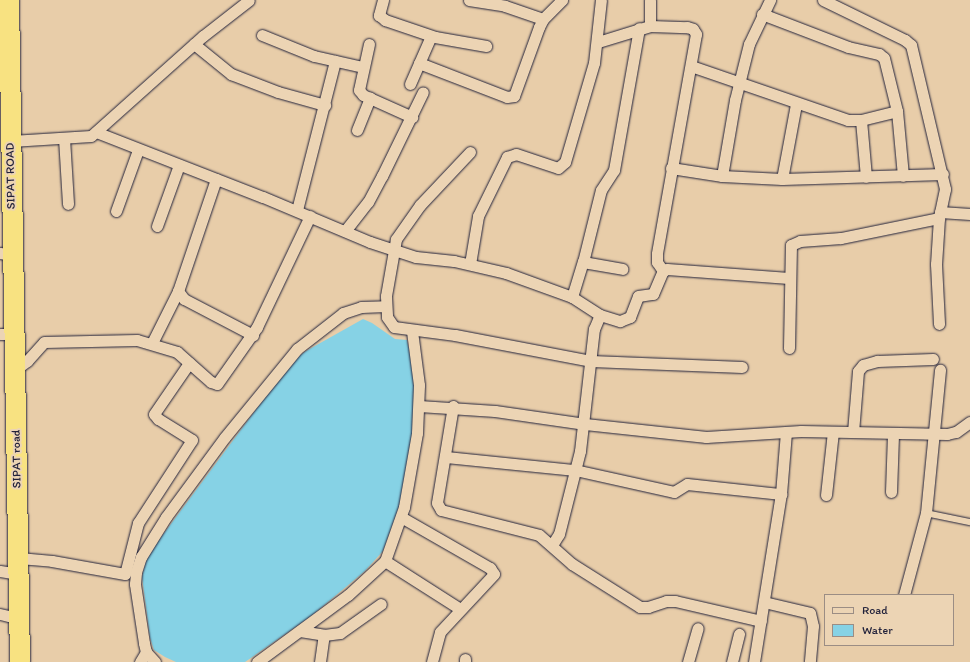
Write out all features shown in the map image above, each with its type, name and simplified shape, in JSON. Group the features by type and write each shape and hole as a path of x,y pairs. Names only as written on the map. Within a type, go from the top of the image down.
{"highway":[{"name":"SIPAT ROAD","path":"9,0 4,142 5,254 2,334 10,392"},
{"name":"SIPAT ROAD","path":"0,121 4,142"},
{"name":"SIPAT road","path":"5,254 16,369 10,392 12,569 20,662"},
{"path":"10,662 4,615 12,569"}],"street":[{"path":"4,142 86,137 96,132 194,44 249,0"},
{"path":"383,0 379,11 380,18 431,36 486,46"},
{"path":"469,0 505,6 543,19"},
{"path":"419,63 507,97 514,96 543,19 562,0"},
{"path":"470,264 478,216 508,157 516,154 558,168 566,162 589,83 598,42 601,0"},
{"path":"572,298 584,262 601,190 614,170 650,0"},
{"path":"722,176 738,84 749,44 770,0"},
{"path":"822,0 905,40 910,45 927,119 943,174 945,189 940,215 936,264 939,324"},
{"path":"762,14 848,47 879,54 888,67 897,111 903,176"},
{"path":"598,42 645,27 677,25 693,29 697,40 671,168 657,254 657,262 663,271"},
{"path":"262,35 291,48 335,61 363,67"},
{"path":"410,84 431,36"},
{"path":"194,44 231,74 278,92 325,105"},
{"path":"369,44 359,90 370,98 412,117"},
{"path":"297,210 335,61"},
{"path":"691,66 738,84 840,118 861,120 897,111"},
{"path":"345,231 368,202 412,117 423,92"},
{"path":"357,130 370,98"},
{"path":"782,179 796,104"},
{"path":"861,120 866,177"},
{"path":"96,132 138,150 297,210 393,250 416,256 470,264 506,273 572,298 600,315 620,321 628,320 638,296 653,294 663,271"},
{"path":"64,138 68,204"},
{"path":"116,212 138,150"},
{"path":"470,152 416,210 400,231 393,250 386,306 387,317 394,327 412,331 455,335 591,361 742,367"},
{"path":"157,226 179,165"},
{"path":"671,168 722,176 782,179 943,174"},
{"path":"152,343 172,299 178,291 216,179"},
{"path":"789,348 789,251 795,242 840,238 940,215 970,214"},
{"path":"16,369 27,361 40,345 50,341 119,339 152,343 176,352 211,382 217,384 253,335 310,216"},
{"path":"584,262 622,269"},
{"path":"663,271 671,269 789,278"},
{"path":"178,291 184,299 253,335"},
{"path":"155,662 146,652 140,629 136,572 141,557 166,517 225,437 297,349 343,313 362,307 386,306"},
{"path":"552,545 559,534 585,424 594,329 600,315"},
{"path":"257,662 348,595 385,561 401,517 412,465 419,406 412,331"},
{"path":"853,432 858,371 863,365 877,361 933,359"},
{"path":"12,569 52,561 125,574 138,523 192,440 158,419 154,414 189,363"},
{"path":"904,594 926,513 940,370"},
{"path":"419,406 453,406 585,424 706,437 786,432 934,434 956,432 970,422"},
{"path":"453,406 446,457 437,503 440,510 531,532 552,545 572,564 640,607 675,601 761,621"},
{"path":"754,662 781,494 786,432"},
{"path":"826,494 833,432"},
{"path":"890,492 893,434"},
{"path":"446,457 575,470 674,492 687,484 781,494"},
{"path":"401,517 493,571 493,577 460,609 440,632 432,662"},
{"path":"385,561 460,609"},
{"path":"764,602 810,613 813,626 810,662"},
{"path":"300,631 324,635 346,630 381,604"},
{"path":"688,662 698,628"},
{"path":"732,662 739,634"},
{"path":"320,662 324,635"},
{"path":"140,662 146,652"}],"lane":[{"path":"926,513 970,522"}],"water":[{"path":"363,319 372,323 395,339 407,340 413,366 415,413 404,493 383,551 365,571 310,617 245,662 176,662 165,657 154,650 150,638 142,577 147,556 292,361 306,351"}]}
